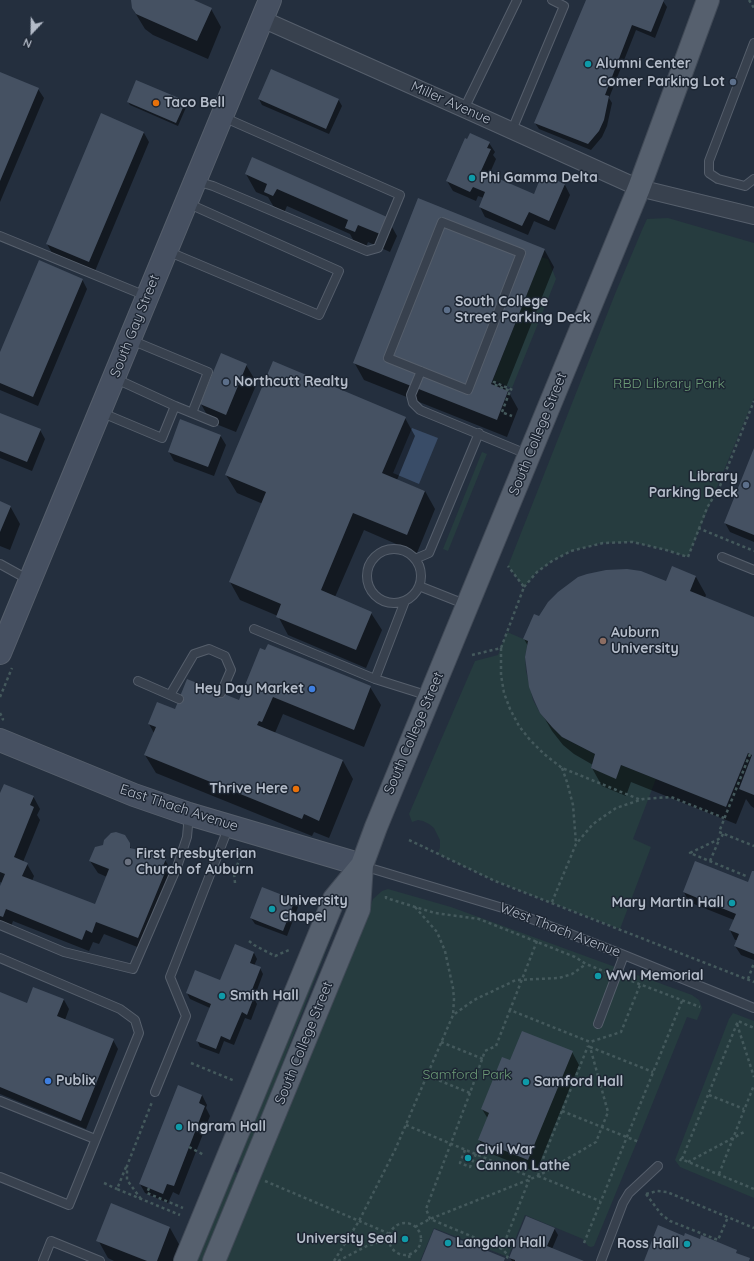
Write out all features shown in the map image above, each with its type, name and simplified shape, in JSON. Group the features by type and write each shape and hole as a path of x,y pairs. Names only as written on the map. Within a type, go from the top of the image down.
{"main road":[{"name":"South College Street","path":"214,1261 359,909 362,866 394,781 530,455 639,188 708,0"},
{"name":"South College Street","path":"185,1261 334,899 362,866"}],"street":[{"name":"Miller Avenue","path":"266,9 464,109 639,188 754,216"},
{"name":"South Gay Street","path":"0,653 266,9"},
{"name":"East Thach Avenue","path":"1,730 134,795 189,814 362,866"}],"lane":[{"path":"464,109 517,0"},
{"path":"512,130 564,6 552,0"},
{"path":"754,43 709,161 709,173 718,179 745,186 754,179"},
{"path":"196,180 367,251 378,248 400,195 222,116"},
{"path":"166,251 319,315 339,271 186,203"},
{"path":"442,222 521,253 468,390 420,371 388,358 442,222"},
{"path":"0,236 147,296"},
{"path":"129,340 208,372 192,413"},
{"path":"420,371 411,395 413,402 420,410 530,455"},
{"path":"114,378 214,422"},
{"path":"100,411 162,438 175,406"},
{"path":"415,559 429,553 479,433"},
{"path":"396,549 406,552 415,559 420,568 421,577 419,586 414,595 405,601 395,603 385,601 375,596 369,586 367,576 370,565 376,556 385,551 396,549"},
{"path":"722,557 754,570"},
{"path":"0,564 30,580"},
{"path":"419,586 468,605"},
{"path":"375,679 405,601"},
{"path":"254,629 375,679 430,696"},
{"path":"170,695 194,654 209,649 225,656 231,670 221,693"},
{"path":"138,681 180,699"},
{"path":"0,925 64,952 133,969 177,867 187,837 189,814"},
{"path":"156,1092 186,1016 170,977 229,825"},
{"name":"West Thach Avenue","path":"362,866 506,909 754,1008"},
{"path":"598,1024 624,955"},
{"path":"0,958 120,1009 135,1020 139,1033 69,1205 0,1178"},
{"path":"0,1101 95,1139"},
{"path":"601,1261 623,1203 629,1193 658,1166"},
{"path":"43,1261 51,1241 100,1261"}],"path":[{"path":"749,0 754,8"},
{"path":"512,416 503,412 510,391 493,384 494,382 515,391"},
{"path":"641,800 562,768 544,754 530,740 519,726 504,693 501,675 501,648 524,587 537,572 552,561 571,551 602,543 633,542 688,557 698,528 707,508 720,486 754,401"},
{"path":"698,528 754,551"},
{"path":"508,566 524,587"},
{"path":"472,655 501,648"},
{"path":"0,713 3,719 1,730"},
{"path":"750,754 719,832 754,846"},
{"path":"562,768 573,805 576,826 576,844"},
{"path":"552,902 576,844 593,824 616,808 641,800 662,796 671,797 724,818"},
{"path":"710,862 719,839 723,834"},
{"path":"719,839 690,853 746,876"},
{"path":"409,840 495,881 754,982"},
{"path":"235,883 234,873 240,858"},
{"path":"386,896 386,898 442,914 479,919 537,941 616,976 700,1007"},
{"path":"334,1261 359,1221 406,1126 453,1016 453,988 445,951 436,932 415,906"},
{"path":"249,941 275,956 289,950"},
{"path":"506,1261 508,1255 502,1250 430,1219 426,1209 485,1051 496,1046 537,941"},
{"path":"748,979 754,963"},
{"path":"453,1016 474,1000 516,980 559,978 572,974 586,964"},
{"path":"510,1010 590,1042 621,1032 640,985"},
{"path":"584,1243 682,1000"},
{"path":"754,1028 738,1021 709,1095 681,1160 754,1188"},
{"path":"737,1024 754,1077"},
{"path":"441,1042 483,1059"},
{"path":"538,1176 590,1042"},
{"path":"589,1047 653,1072"},
{"path":"416,1227 430,1219 538,1176 596,1142 608,1112 589,1047"},
{"path":"191,1063 235,1081"},
{"path":"428,1076 470,1093"},
{"path":"719,1174 754,1086"},
{"path":"117,1189 156,1092"},
{"path":"709,1095 744,1109"},
{"path":"562,1112 639,1142"},
{"path":"406,1126 533,1178"},
{"path":"688,1162 746,1131"},
{"path":"189,1147 204,1155"},
{"path":"465,1150 460,1163 470,1167 476,1154"},
{"path":"127,1166 127,1180 141,1199"},
{"path":"538,1176 600,1201"},
{"path":"502,1250 529,1180"},
{"path":"104,1183 180,1215"},
{"path":"271,1184 390,1234"},
{"path":"149,1188 147,1193 183,1208"},
{"path":"641,1197 658,1191 668,1191 754,1228"},
{"path":"646,1194 660,1214 670,1221 718,1240 728,1217"},
{"path":"400,1224 411,1224 416,1227 421,1236 421,1241 417,1250 409,1255 399,1254 394,1251 391,1247 389,1239 390,1234 395,1227 400,1224"},
{"path":"338,1261 367,1246 389,1239"},
{"path":"409,1255 410,1261"}],"green space":[{"name":"RBD Library Park","path":"668,218 754,243 754,398 688,557 633,542 602,543 571,551 552,561 537,572 524,587 508,566 615,294 647,219"},
{"path":"541,257 548,259 556,279 512,388 493,380"},
{"path":"482,452 487,454 448,551 443,549"},
{"path":"507,632 528,641 525,657 526,671 533,700 540,713 562,737 595,754 591,768 616,778 621,765 656,779 633,839 651,847 620,929 495,881 438,854 440,840 434,828 423,821 418,820 412,822 409,814 475,661 498,655"},
{"name":"Samford Park","path":"388,889 451,907 692,995 699,1000 702,1008 697,1020 687,1017 594,1246 588,1246 583,1239 525,1215 508,1257 434,1228 420,1261 221,1261 351,958 373,899 382,891"},
{"path":"336,915 339,917 242,1168 236,1161"},
{"path":"733,1013 754,1021 754,1198 680,1167 675,1160 729,1019"},
{"path":"233,1169 239,1175 204,1261 196,1261"}],"water":[{"path":"412,428 438,438 419,484 393,473"}],"building":[{"path":"131,0 194,0 212,8 197,41 136,14 132,8"},
{"name":"Alumni Center","path":"586,0 664,0 651,32 632,25 605,95 609,96 604,120 599,131 588,144 534,123"},
{"path":"271,69 339,99 326,129 258,99"},
{"path":"0,72 39,88 0,181"},
{"path":"136,80 186,101 176,123 127,102"},
{"path":"101,113 144,132 89,262 46,244"},
{"name":"Phi Gamma Delta","path":"470,133 490,142 487,148 491,149 481,171 534,194 542,174 565,184 549,221 529,212 522,226 479,207 485,192 473,187 470,192 446,181 465,138 467,139"},
{"path":"252,157 387,217 380,234 358,225 355,232 345,228 348,220 277,189 273,196 264,192 267,184 245,174"},
{"name":"South College Street Parking Deck","path":"418,198 545,249 491,384 508,391 497,420 353,363"},
{"path":"39,260 83,279 33,397 0,383 0,352"},
{"path":"221,353 247,364 226,415 200,404"},
{"path":"273,361 406,417 382,473 425,491 407,535 353,513 321,590 372,612 356,650 276,617 281,604 229,582 266,492 225,475"},
{"path":"0,413 41,429 27,462 0,451"},
{"path":"180,419 221,435 208,467 168,452"},
{"name":"Library Parking Deck","path":"754,448 754,535 724,523"},
{"path":"0,501 11,506 0,532"},
{"path":"672,566 696,576 690,591 754,617 754,795 739,789 752,755 748,753 726,807 621,765 616,779 591,768 595,754 562,737 552,727 540,713 529,687 525,657 528,641 523,639 534,614 539,616 548,602 558,592 578,577 606,570 627,569 641,571 666,581"},
{"path":"268,644 371,686 354,730 273,697 262,722 259,721 257,725 343,760 319,821 304,814 302,819 144,755 156,727 148,724 157,702 175,709 187,679 239,700 260,648 265,650"},
{"name":"First Presbyterian Church of Auburn","path":"4,784 34,796 30,805 34,807 14,857 28,863 22,876 95,904 109,869 89,861 95,847 103,845 104,840 111,833 116,832 125,835 130,843 130,848 151,853 166,859 162,868 166,870 138,938 96,922 92,933 86,930 82,940 6,909 3,917 0,916 0,886 5,874 0,872 0,793"},
{"name":"Mary Martin Hall","path":"695,861 748,882 752,871 754,871 754,954 734,946 739,934 729,930 736,914 683,892"},
{"name":"University Chapel","path":"262,887 295,900 283,931 250,918"},
{"name":"Smith Hall","path":"235,944 254,952 250,963 261,967 250,995 254,997 247,1015 242,1012 230,1040 221,1036 216,1049 196,1041 211,1004 186,993 195,970 220,980"},
{"path":"33,987 64,999 57,1016 114,1039 81,1121 0,1087 0,992 27,1003"},
{"name":"Samford Hall","path":"522,1031 573,1051 528,1160 478,1140 489,1113 481,1109 502,1057 510,1060"},
{"name":"Ingram Hall","path":"178,1085 202,1095 199,1103 205,1106 174,1186 167,1184 163,1194 139,1184"},
{"path":"111,1203 170,1227 157,1261 147,1261 96,1241"},
{"path":"526,1216 555,1228 547,1246 584,1261 515,1261 509,1258"},
{"name":"Ross Hall","path":"658,1225 684,1236 685,1233 700,1239 701,1235 737,1250 736,1253 750,1258 749,1261 644,1261"},
{"name":"Langdon Hall","path":"434,1229 505,1258 504,1261 421,1261"}],"place":[{"name":"Alumni Center","path":"588,64"},
{"name":"Comer Parking Lot","path":"733,82"},
{"name":"Taco Bell","path":"156,103"},
{"name":"Phi Gamma Delta","path":"472,178"},
{"name":"South College Street Parking Deck","path":"447,310"},
{"name":"Northcutt Realty","path":"226,382"},
{"name":"Library Parking Deck","path":"746,485"},
{"name":"Auburn University","path":"603,641"},
{"name":"Hey Day Market","path":"312,689"},
{"name":"Thrive Here","path":"296,789"},
{"name":"First Presbyterian Church of Auburn","path":"128,862"},
{"name":"Mary Martin Hall","path":"732,903"},
{"name":"University Chapel","path":"272,909"},
{"name":"WWI Memorial","path":"598,976"},
{"name":"Smith Hall","path":"222,996"},
{"name":"Publix","path":"48,1081"},
{"name":"Samford Hall","path":"526,1082"},
{"name":"Ingram Hall","path":"179,1127"},
{"name":"Civil War Cannon Lathe","path":"468,1158"},
{"name":"University Seal","path":"405,1239"},
{"name":"Langdon Hall","path":"448,1243"},
{"name":"Ross Hall","path":"687,1244"}]}
